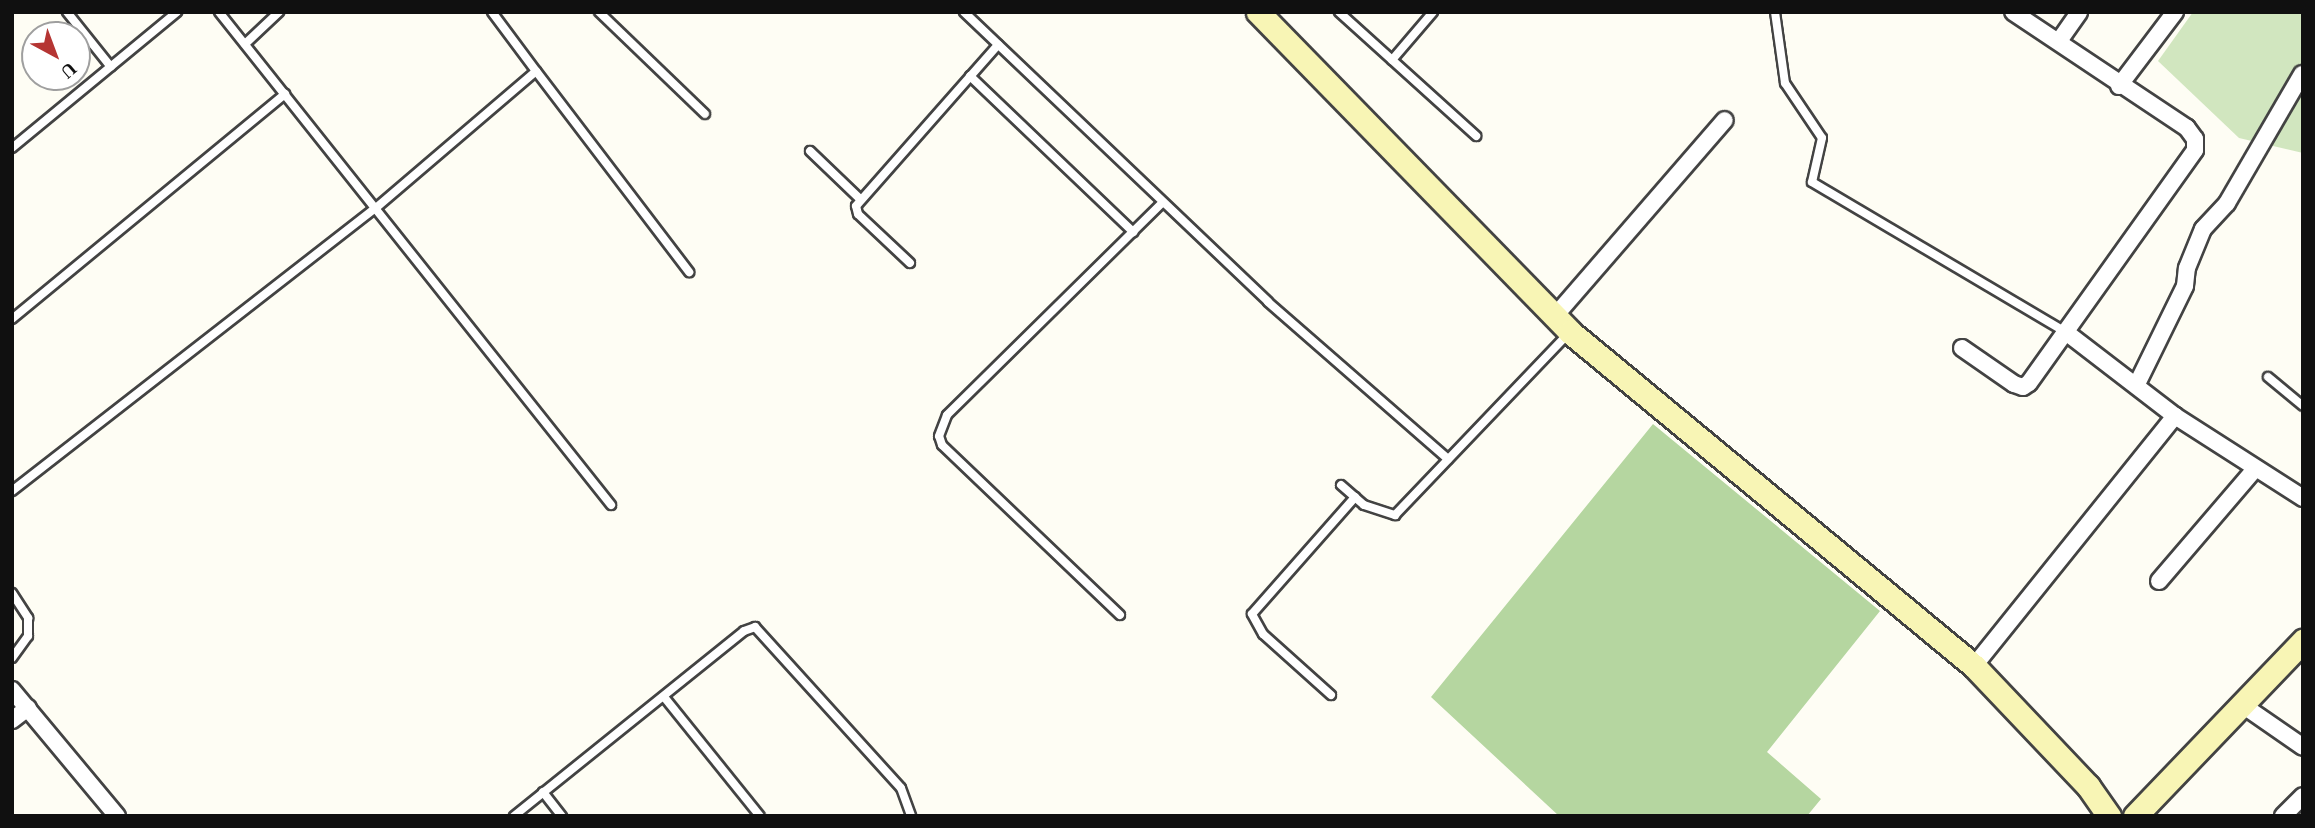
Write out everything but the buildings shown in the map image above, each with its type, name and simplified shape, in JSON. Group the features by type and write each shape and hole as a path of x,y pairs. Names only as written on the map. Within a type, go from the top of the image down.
{"street":[{"path":"1258,12 1562,324 1973,666 2088,786 2109,816"},
{"path":"1962,348 2023,387 2067,333 2195,150 2195,139 2187,128 2119,86 2059,41 2013,12"},
{"path":"2059,41 2079,12"},
{"path":"2119,86 2175,12"},
{"path":"2137,384 2185,286 2187,268 2203,229 2227,203 2302,74"},
{"path":"1562,324 1724,120"},
{"path":"2067,333 2137,384 2175,416 2254,470 2303,498"},
{"path":"1973,666 2175,416"},
{"path":"2159,581 2254,470"},
{"path":"2135,816 2303,641"},
{"path":"12,690 117,816"},
{"path":"2241,704 2303,747"},
{"path":"12,720 28,708"},
{"path":"2283,816 2303,796"}],"lane":[{"path":"67,12 111,67"},
{"path":"12,149 177,12"},
{"path":"219,12 377,207 611,505"},
{"path":"245,44 279,12"},
{"path":"492,12 689,272"},
{"path":"599,12 705,114"},
{"path":"964,12 1268,302 1448,459"},
{"path":"1339,12 1476,136"},
{"path":"1392,60 1433,12"},
{"path":"1775,12 1785,83 1822,138 1812,182 2067,333"},
{"path":"910,263 858,214 860,199 998,45"},
{"path":"12,491 377,207 536,71"},
{"path":"970,76 1133,232"},
{"path":"12,319 285,94"},
{"path":"810,151 860,199"},
{"path":"1120,615 942,445 939,436 947,415 1163,202"},
{"path":"1341,485 1354,497 1388,516 1395,515 1448,459 1562,324"},
{"path":"2269,377 2303,407"},
{"path":"1331,695 1264,634 1252,614 1354,497"},
{"path":"12,593 28,618 29,636 12,658"},
{"path":"514,816 665,698 744,631 755,627 901,788 911,816"},
{"path":"665,698 760,816"},
{"path":"543,792 562,816"}],"green space":[{"path":"2193,12 2303,12 2303,153 2239,138 2158,61"},
{"path":"1653,424 1880,611 1767,752 1821,799 1807,816 1559,816 1431,697"}]}
